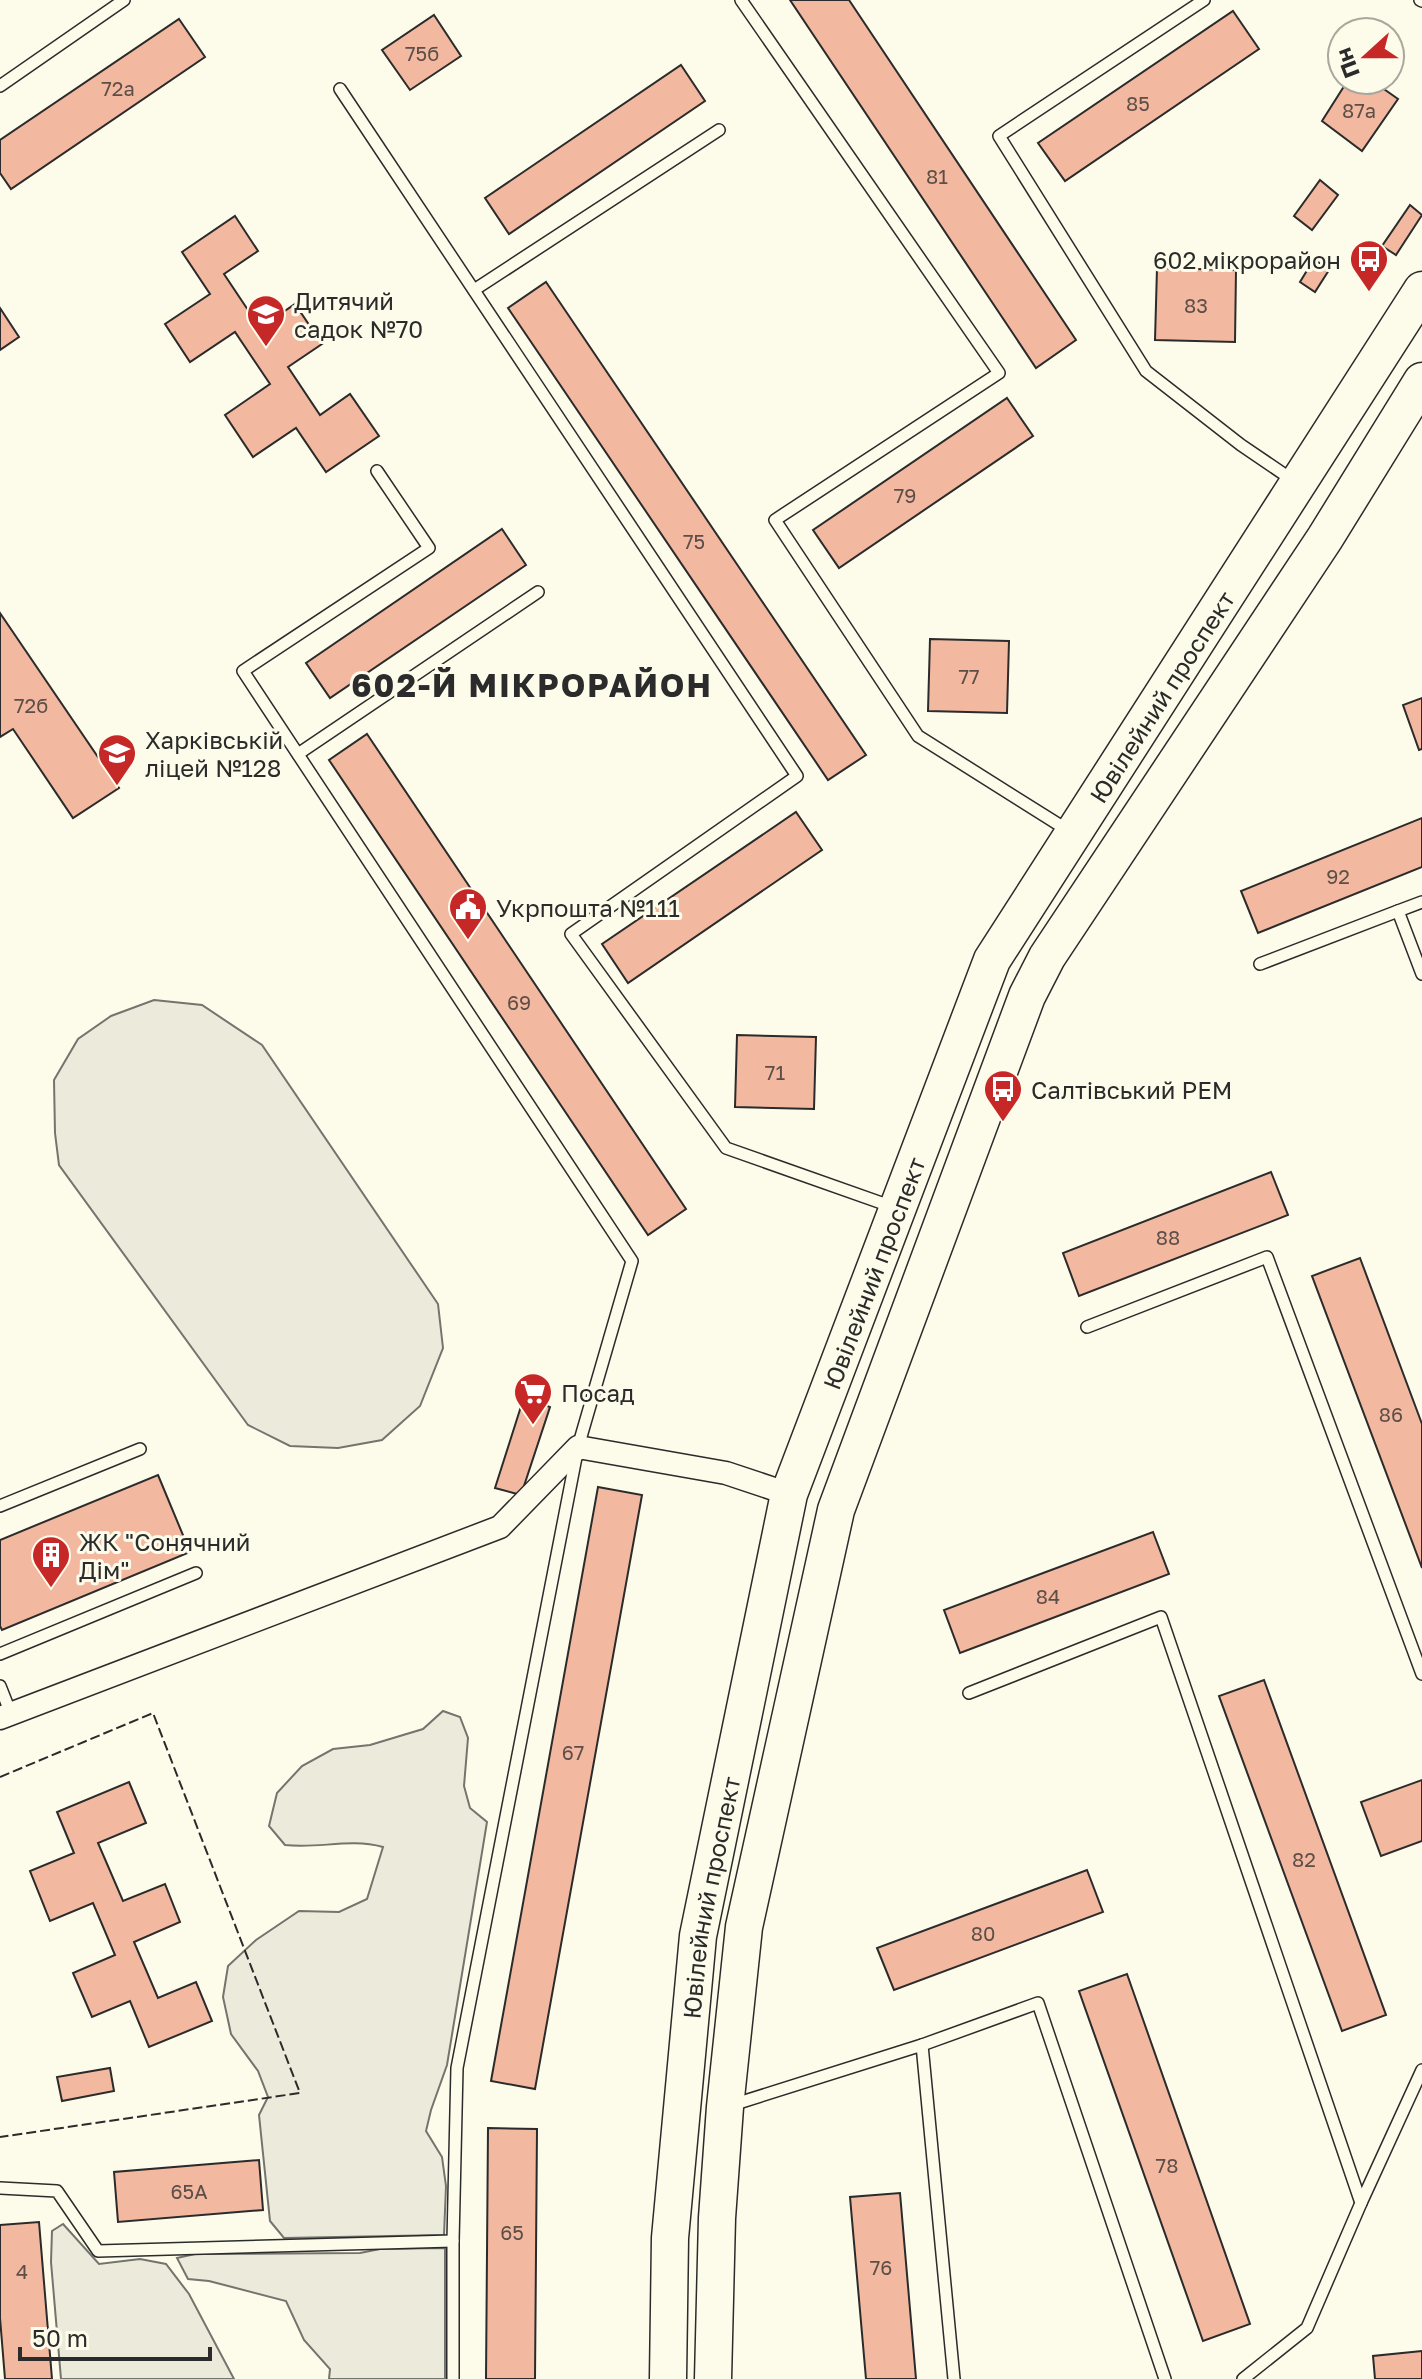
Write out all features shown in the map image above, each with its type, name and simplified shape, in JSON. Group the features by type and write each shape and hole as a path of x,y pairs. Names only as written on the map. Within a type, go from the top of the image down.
{"main road":[{"name":"Ювілейний проспект","path":"668,2379 670,2238 698,1936 789,1494 992,960 1422,290"},
{"name":"Ювілейний проспект","path":"713,2379 717,2218 744,1927 836,1510 1027,996 1047,957 1325,538 1422,381"},
{"path":"789,1494 836,1510"}],"street":[{"path":"5,1716 500,1527 578,1447 726,1473 789,1494"}],"lane":[{"path":"0,86 124,0"},
{"path":"741,0 999,373 775,520 918,736 1073,834"},
{"path":"1204,0 999,136 1146,371 1241,445 1298,484"},
{"path":"340,89 797,776 571,934 726,1148 898,1209"},
{"path":"474,290 719,130"},
{"path":"377,471 429,548 243,671 632,1261 578,1447 457,2068 453,2379"},
{"path":"298,754 538,592"},
{"path":"1260,964 1422,902"},
{"path":"1398,911 1422,974"},
{"path":"1087,1327 1267,1257 1422,1674"},
{"path":"0,1506 140,1449"},
{"path":"0,1654 196,1573"},
{"path":"969,1693 1161,1617 1361,2203"},
{"path":"0,1686 5,1716"},
{"path":"725,2107 922,2045 1038,2003 1165,2379"},
{"path":"922,2045 954,2379"},
{"path":"1243,2379 1307,2328 1422,2070"},
{"path":"0,2188 57,2191 98,2251 453,2241"}],"shaded area":[{"path":"154,1000 202,1005 262,1045 438,1304 443,1348 420,1406 382,1440 338,1448 290,1446 248,1425 59,1165 54,1080 78,1039 111,1016"},
{"path":"443,1711 460,1717 468,1738 464,1786 470,1808 487,1822 447,2065 426,2131 442,2157 446,2186 444,2235 284,2238 270,2221 259,2115 268,2097 258,2071 231,2034 223,1997 228,1966 256,1940 299,1911 339,1912 367,1899 383,1847 358,1843 285,1845 269,1826 277,1793 302,1766 333,1749 370,1745 423,1729"},
{"path":"63,2224 99,2264 140,2259 166,2264 189,2294 234,2379 61,2379 51,2262 52,2231"},
{"path":"445,2248 445,2379 329,2379 330,2369 304,2340 286,2301 209,2281 188,2279 177,2258 195,2254 360,2253 380,2249"}],"building":[{"path":"790,0 849,0 1076,340 1036,368"},
{"path":"1233,11 1259,49 1065,181 1038,143"},
{"path":"434,15 461,56 410,90 382,50"},
{"path":"179,19 205,57 11,189 0,173 0,140"},
{"path":"681,65 705,101 509,234 485,198"},
{"path":"1338,96 1394,96 1398,99 1362,151 1322,121"},
{"path":"1320,180 1338,195 1312,230 1294,216"},
{"path":"1410,205 1422,215 1396,255 1382,246"},
{"path":"235,216 258,251 224,274 260,328 295,304 322,344 288,367 320,415 350,394 379,436 326,472 296,428 253,457 225,415 270,384 235,332 190,362 165,324 210,294 182,252"},
{"path":"1314,259 1329,270 1315,292 1300,282"},
{"path":"1157,268 1236,270 1235,342 1155,340"},
{"path":"546,282 866,755 828,780 508,308"},
{"path":"0,308 19,337 0,350"},
{"path":"1007,398 1033,436 839,568 813,530"},
{"path":"502,529 526,565 330,698 306,663"},
{"name":"Харківській ліцей №128","path":"0,613 119,788 73,818 13,729 0,737"},
{"path":"930,639 1009,641 1007,713 928,711"},
{"path":"1422,698 1422,749 1419,750 1403,705"},
{"path":"367,734 686,1209 648,1235 329,760"},
{"path":"796,812 822,850 628,983 602,944"},
{"path":"1422,818 1422,867 1258,933 1241,891"},
{"path":"737,1035 816,1037 814,1109 735,1107"},
{"path":"1271,1172 1288,1215 1079,1296 1063,1253"},
{"path":"1360,1258 1422,1424 1422,1568 1312,1276"},
{"path":"524,1397 550,1407 521,1495 495,1488"},
{"name":"ЖК \"Сонячний Дім\"","path":"158,1475 190,1552 2,1630 0,1540"},
{"path":"598,1487 642,1495 535,2089 491,2081"},
{"path":"1153,1532 1169,1574 960,1653 944,1610"},
{"path":"1264,1680 1386,2015 1342,2031 1219,1696"},
{"path":"1422,1780 1422,1841 1381,1856 1361,1802"},
{"path":"129,1782 146,1823 98,1843 123,1901 165,1884 180,1922 134,1942 158,1998 196,1982 212,2021 149,2047 130,2001 92,2017 73,1973 115,1955 93,1903 50,1921 30,1871 74,1853 57,1812"},
{"path":"1087,1870 1103,1912 894,1990 877,1948"},
{"path":"1127,1974 1250,2324 1203,2341 1079,1991"},
{"path":"110,2068 114,2091 62,2101 57,2077"},
{"path":"488,2128 537,2129 535,2379 486,2379"},
{"path":"259,2160 263,2210 118,2222 114,2172"},
{"path":"900,2193 916,2379 866,2379 850,2197"},
{"path":"39,2222 52,2379 5,2379 0,2318 0,2225"},
{"path":"1422,2351 1422,2379 1375,2379 1373,2356"}],"fence":[{"path":"0,1777 153,1713 300,2093 0,2137"}],"place":[{"name":"602 мікрорайон","path":"1369,293"},
{"name":"Дитячий садок №70","path":"266,348"},
{"name":"Харківській ліцей №128","path":"117,787"},
{"name":"Укрпошта №111","path":"468,941"},
{"name":"Салтівський РЕМ","path":"1003,1123"},
{"name":"Посад","path":"533,1426"},
{"name":"ЖК \"Сонячний Дім\"","path":"51,1589"}],"district":[{"name":"602-Й МІКРОРАЙОН","path":"532,685"}]}
